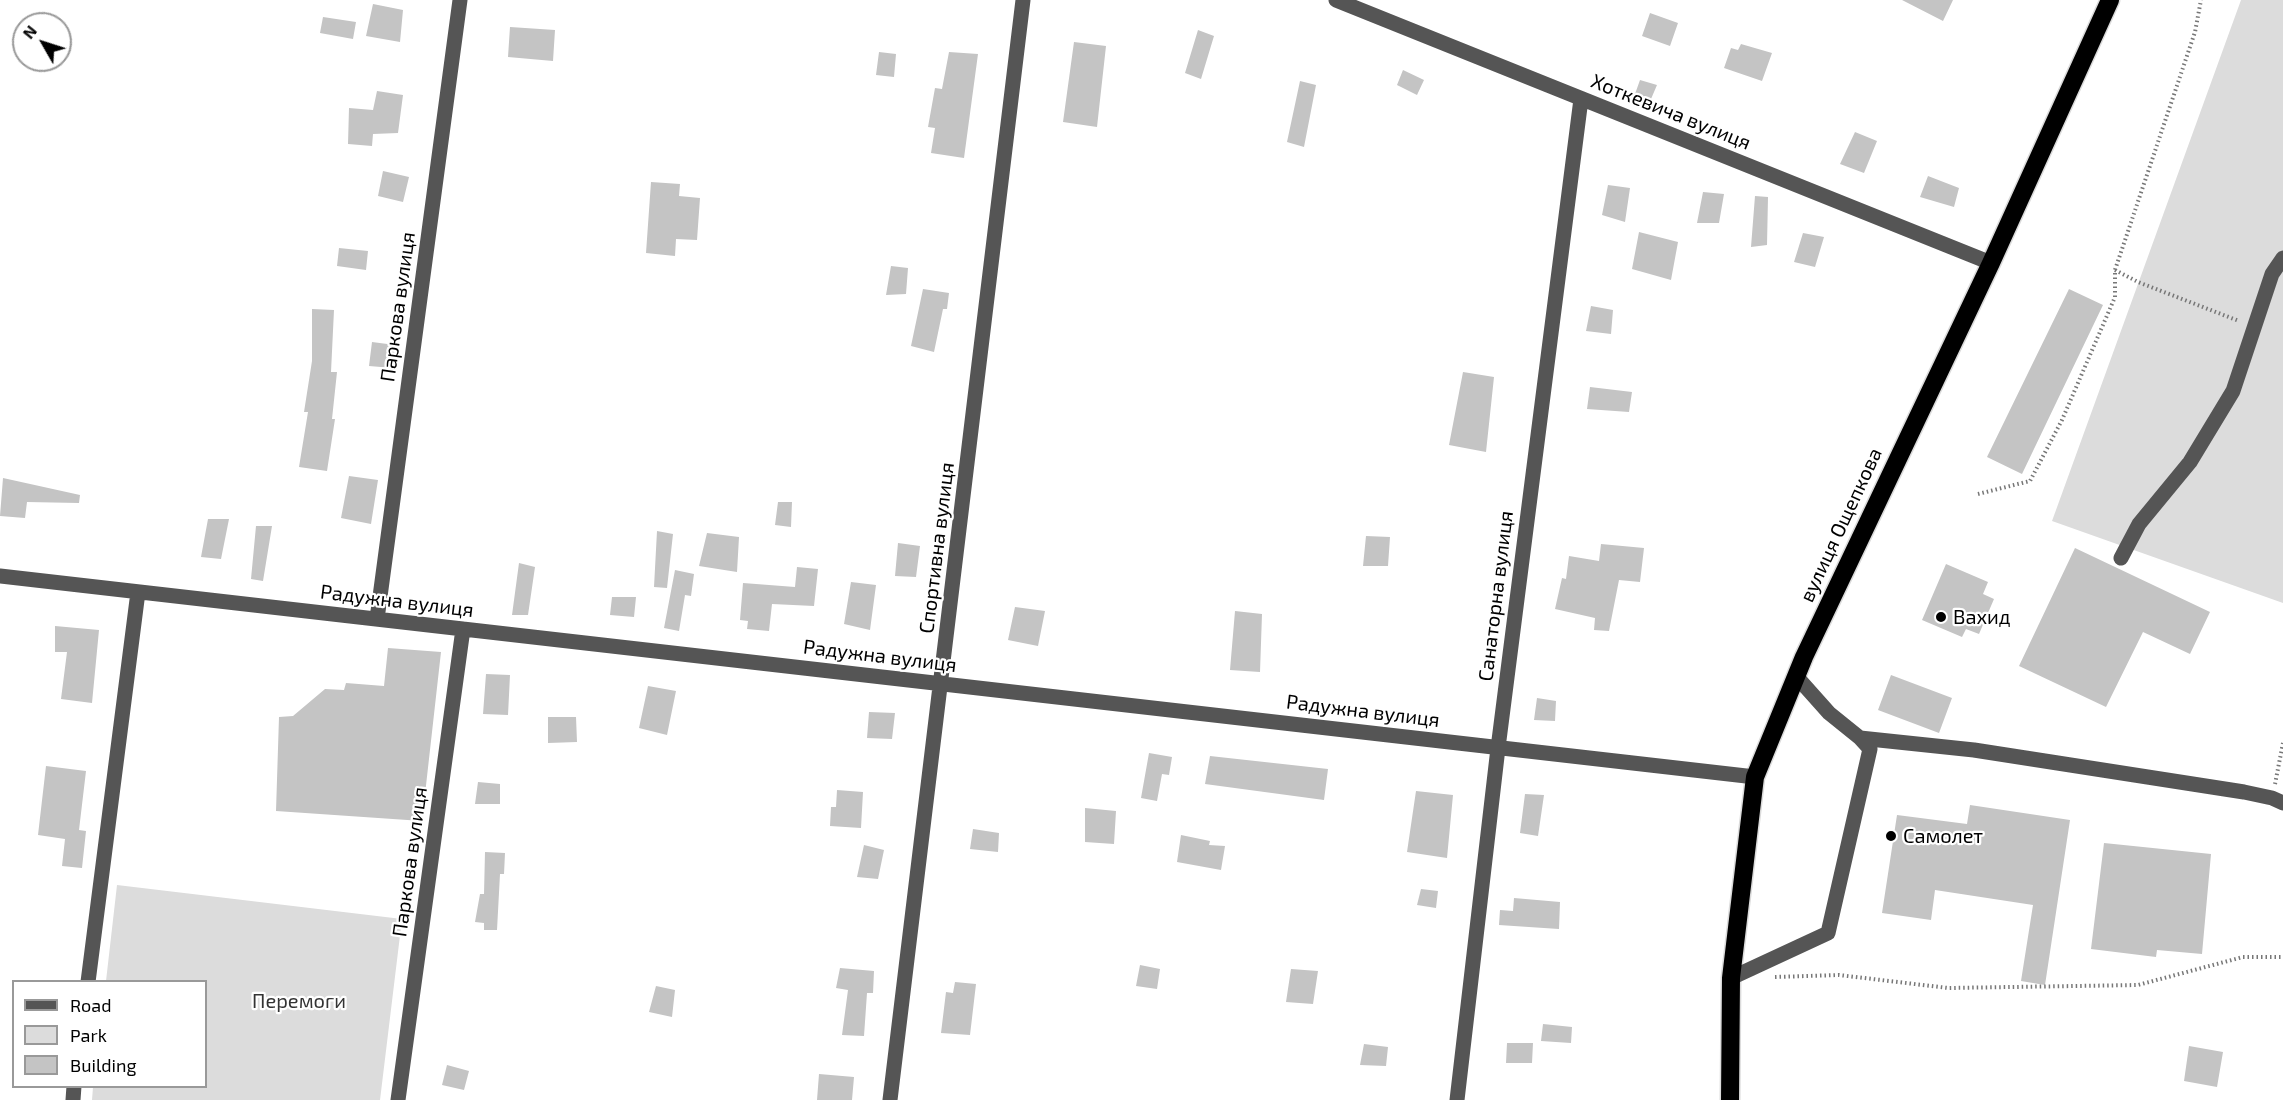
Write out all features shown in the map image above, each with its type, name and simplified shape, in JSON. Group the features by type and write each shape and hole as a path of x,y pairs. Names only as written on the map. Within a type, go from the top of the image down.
{"highway":[{"name":"вулиця Ощепкова","path":"1730,1100 1731,978 1755,777 1796,676 1990,263 2110,0"}],"street":[{"name":"Паркова вулиця","path":"377,619 460,0"},
{"name":"Спортивна вулиця","path":"890,1100 1023,0"},
{"name":"Хоткевича вулиця","path":"1336,0 1990,263"},
{"name":"Санаторна вулиця","path":"1457,1100 1498,748 1581,99"},
{"path":"2121,558 2139,524 2190,462 2233,392 2272,274 2283,258"},
{"name":"Радужна вулиця","path":"0,576 1755,777"},
{"path":"88,980 138,592"},
{"name":"Паркова вулиця","path":"398,1100 463,629"},
{"path":"1731,978 1828,933 1870,749 1829,712 1796,676"},
{"path":"1860,738 1974,750 2278,801"}],"path":[{"path":"1978,494 2030,481 2062,420 2115,297 2115,270 2195,32 2201,0"},
{"path":"2115,270 2138,282 2254,327"},
{"path":"2278,801 2283,743"},
{"path":"1774,977 1839,975 1948,988 2138,985 2243,957 2283,957"}],"green space":[{"path":"2241,0 2283,0 2283,603 2052,521"},
{"name":"Перемоги","path":"117,885 402,919 380,1100 92,1100 93,1088 207,1088 207,980 106,980"}],"building":[{"path":"1902,0 1953,0 1943,21"},
{"path":"373,4 403,10 400,42 366,36"},
{"path":"1650,13 1678,23 1670,46 1642,36"},
{"path":"323,17 356,22 353,39 320,33"},
{"path":"510,27 555,30 553,61 508,57"},
{"path":"1198,30 1214,36 1201,79 1185,73"},
{"path":"1074,42 1106,46 1097,127 1063,122"},
{"path":"1741,44 1772,53 1762,81 1724,68 1731,48 1738,50"},
{"path":"879,52 896,54 894,77 876,75"},
{"path":"949,52 978,54 964,158 931,153 935,128 928,127 935,88 942,89"},
{"path":"1403,70 1424,80 1417,95 1397,85"},
{"path":"1640,80 1657,85 1651,99 1635,94"},
{"path":"1300,81 1316,85 1304,147 1287,142"},
{"path":"377,91 403,95 398,133 373,134 372,146 348,144 349,108 373,110"},
{"path":"1855,132 1877,141 1864,173 1840,164"},
{"path":"383,171 409,177 403,202 378,196"},
{"path":"1928,176 1959,188 1954,207 1920,197"},
{"path":"651,182 680,184 679,196 700,198 697,240 676,239 675,256 646,253"},
{"path":"1608,185 1630,188 1625,222 1602,215"},
{"path":"1703,192 1724,194 1719,223 1697,223"},
{"path":"1755,196 1768,197 1767,245 1751,247"},
{"path":"1639,232 1678,242 1671,280 1632,269"},
{"path":"1803,233 1824,237 1815,267 1794,262"},
{"path":"339,248 368,251 366,270 337,266"},
{"path":"891,266 908,268 906,294 886,295"},
{"path":"923,289 949,293 947,309 943,309 934,352 911,346"},
{"path":"2069,289 2103,305 2022,474 1987,457"},
{"path":"1591,306 1613,310 1611,334 1586,331"},
{"path":"312,309 334,310 331,372 337,372 332,419 335,419 327,471 299,467 308,412 304,412 312,361"},
{"path":"372,342 395,345 393,368 369,366"},
{"path":"1463,372 1494,377 1486,452 1449,445"},
{"path":"1590,387 1632,392 1629,412 1587,409"},
{"path":"349,476 378,480 371,524 341,518"},
{"path":"3,478 80,495 79,503 27,502 25,518 0,516"},
{"path":"778,502 792,502 791,527 775,525"},
{"path":"208,519 229,519 221,559 201,557"},
{"path":"256,526 272,526 263,581 251,579"},
{"path":"657,531 673,534 667,588 654,587"},
{"path":"707,533 739,537 737,572 699,566"},
{"path":"1366,536 1390,537 1388,566 1363,566"},
{"path":"898,543 920,546 916,577 895,576"},
{"path":"1601,544 1644,548 1640,582 1619,580 1609,631 1594,630 1595,618 1555,609 1562,578 1566,579 1569,556 1599,561"},
{"path":"2075,548 2210,612 2190,654 2143,632 2106,707 2019,666"},
{"path":"519,563 535,567 528,615 512,615"},
{"path":"1946,564 1988,582 1983,594 1994,599 1979,634 1966,629 1962,637 1922,620"},
{"path":"797,567 818,569 814,606 772,604 769,631 747,629 748,621 740,620 743,583 795,587"},
{"path":"675,570 694,574 691,596 685,595 679,631 664,628"},
{"path":"851,582 876,585 870,630 844,624"},
{"path":"612,597 636,597 634,617 610,615"},
{"path":"1015,607 1045,611 1038,646 1008,640"},
{"path":"1235,611 1262,614 1260,672 1230,670"},
{"path":"55,626 99,630 92,703 61,699 67,652 55,652"},
{"path":"388,648 441,652 422,821 276,811 279,717 293,716 325,689 344,690 346,683 384,686"},
{"path":"486,674 510,675 508,715 483,714"},
{"path":"1891,675 1952,698 1939,733 1878,710"},
{"path":"648,686 676,691 667,735 639,728"},
{"path":"1537,698 1556,701 1555,721 1534,720"},
{"path":"869,712 895,713 892,739 867,738"},
{"path":"548,717 576,717 577,742 548,743"},
{"path":"1149,753 1172,757 1169,775 1162,774 1157,801 1141,798"},
{"path":"1210,756 1328,769 1324,800 1205,784"},
{"path":"46,766 86,771 79,830 86,831 82,868 62,866 65,839 38,835"},
{"path":"478,782 500,784 500,804 475,804"},
{"path":"837,790 863,792 861,828 830,826 831,807 836,807"},
{"path":"1416,791 1453,795 1447,858 1407,852"},
{"path":"1525,794 1544,795 1538,836 1520,833"},
{"path":"1970,805 2070,820 2045,985 2021,981 2033,905 1935,890 1931,920 1882,913 1897,815 1967,824"},
{"path":"1085,808 1116,811 1114,844 1085,842"},
{"path":"973,829 999,833 998,852 970,849"},
{"path":"1181,835 1210,841 1209,845 1225,846 1221,870 1177,862"},
{"path":"2104,843 2211,854 2202,954 2157,950 2156,957 2091,949"},
{"path":"864,845 884,850 878,879 857,877"},
{"path":"485,852 505,853 504,874 500,874 497,930 484,930 484,923 475,922 480,894 484,894"},
{"path":"1421,889 1438,891 1436,908 1417,905"},
{"path":"1514,898 1560,902 1559,929 1499,925 1500,910 1513,911"},
{"path":"1140,965 1160,969 1157,989 1136,986"},
{"path":"840,968 874,971 873,993 867,993 864,1036 842,1035 848,990 836,988"},
{"path":"1291,969 1318,971 1313,1004 1286,1002"},
{"path":"955,982 976,984 970,1035 941,1033 946,992 953,993"},
{"path":"656,986 675,990 672,1017 649,1012"},
{"path":"1543,1024 1572,1027 1571,1043 1541,1041"},
{"path":"1507,1043 1533,1043 1532,1063 1506,1063"},
{"path":"1364,1044 1388,1047 1386,1066 1360,1065"},
{"path":"2189,1046 2223,1052 2217,1087 2184,1081"},
{"path":"447,1065 469,1071 464,1090 442,1085"},
{"path":"819,1074 854,1077 852,1100 817,1100"}],"place":[{"name":"Вахид","path":"1941,617"},
{"name":"Самолет","path":"1891,836"}]}
